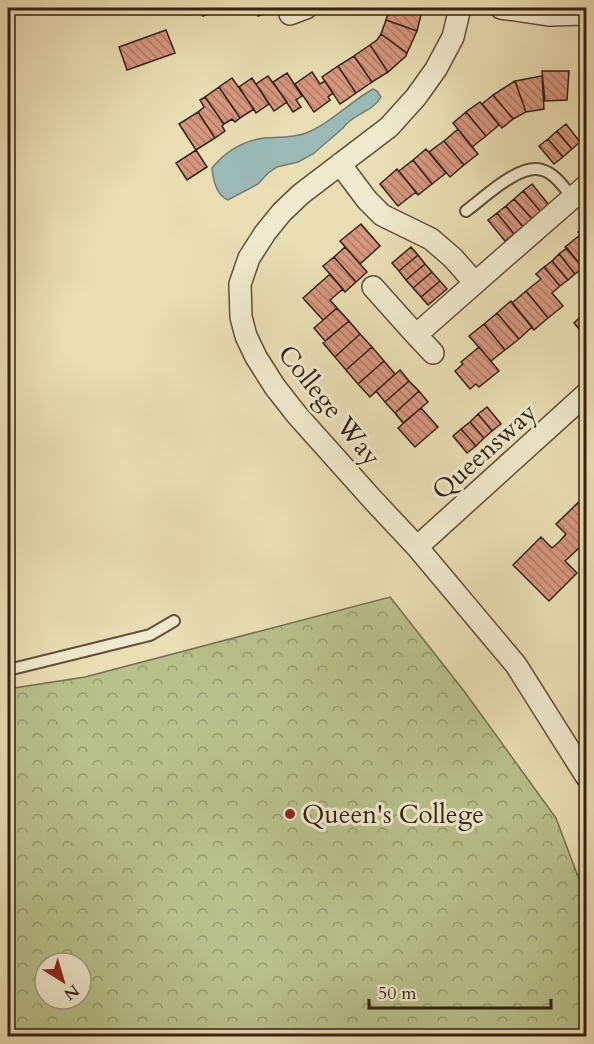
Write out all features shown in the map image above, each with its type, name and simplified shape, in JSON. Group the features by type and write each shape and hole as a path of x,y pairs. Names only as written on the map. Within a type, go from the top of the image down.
{"street":[{"name":"College Way","path":"460,8 453,37 436,69 416,97 389,127 301,194 265,232 249,258 240,284 241,317 246,336 256,357 275,387 297,415 417,547 516,665 586,776"},
{"path":"501,8 550,15 586,14"},
{"path":"340,164 367,200 382,215 431,239 453,258 475,283"},
{"path":"416,335 580,192"},
{"path":"373,287 433,353"},
{"name":"Queensway","path":"417,547 586,394"}],"lane":[{"path":"466,212 511,178 530,169 541,169 580,192"},
{"path":"8,670 150,635 174,621"}],"green space":[{"name":"Queen's College","path":"390,597 464,691 556,818 586,898 586,1036 8,1036 8,689 85,677"}],"water":[{"path":"373,89 381,97 377,102 347,123 313,154 298,162 277,167 258,184 228,200 218,191 212,168 229,152 256,139 291,137 306,133 324,124"}],"building":[{"path":"199,8 224,8 203,16"},
{"path":"255,8 280,8 258,16"},
{"path":"390,8 410,8 422,11 417,31 386,20"},
{"path":"386,20 417,31 407,53 381,34"},
{"path":"166,30 175,53 127,70 119,47"},
{"path":"381,34 407,53 388,72 370,45"},
{"path":"370,45 388,72 372,82 354,56"},
{"path":"354,56 372,82 356,93 338,66"},
{"path":"338,66 356,93 340,104 322,77"},
{"path":"542,71 569,71 567,100 545,101"},
{"path":"312,72 320,84 325,81 333,93 328,97 330,100 314,112 295,84"},
{"path":"287,73 302,96 296,100 301,107 293,112 273,82"},
{"path":"268,76 287,102 274,111 256,84"},
{"path":"542,76 544,109 526,112 515,81"},
{"path":"232,78 254,109 240,118 219,87"},
{"path":"252,78 269,104 256,113 239,87"},
{"path":"515,81 526,112 513,119 493,95"},
{"path":"219,87 240,118 235,122 232,119 224,124 205,97"},
{"path":"493,95 513,119 502,128 482,104"},
{"path":"205,97 224,124 222,126 225,131 215,138 198,112 204,107 200,100"},
{"path":"480,102 499,125 486,136 466,112"},
{"path":"198,112 215,138 196,150 179,124"},
{"path":"466,112 486,136 472,147 453,123"},
{"path":"566,124 580,142 572,149 557,131"},
{"path":"458,129 478,154 464,165 444,141"},
{"path":"557,131 572,149 563,157 548,139"},
{"path":"548,139 563,157 554,164 539,146"},
{"path":"444,141 464,165 450,177 429,152"},
{"path":"426,149 446,173 432,184 413,160"},
{"path":"196,150 207,167 187,180 176,163"},
{"path":"413,160 432,184 418,195 399,171"},
{"path":"397,169 416,192 398,206 380,184"},
{"path":"532,184 549,205 541,212 523,191"},
{"path":"523,191 541,212 532,219 514,199"},
{"path":"514,199 532,219 523,227 506,206"},
{"path":"506,206 523,227 514,234 497,213"},
{"path":"497,213 514,234 505,241 488,220"},
{"path":"361,224 380,246 360,264 340,241"},
{"path":"586,225 586,242 578,232"},
{"path":"580,235 586,242 586,271 565,247"},
{"path":"345,247 367,272 356,282 334,257"},
{"path":"411,247 418,255 399,271 392,263"},
{"path":"567,248 583,268 575,274 559,254"},
{"path":"559,254 575,274 568,280 552,261"},
{"path":"418,255 425,264 406,280 399,271"},
{"path":"334,257 356,282 345,292 323,266"},
{"path":"552,261 568,280 560,286 544,267"},
{"path":"425,264 432,272 413,288 406,280"},
{"path":"544,267 560,286 552,293 563,306 548,318 526,291 541,279 536,274"},
{"path":"432,272 440,281 421,297 413,288"},
{"path":"330,274 343,289 330,300 337,308 323,320 303,298"},
{"path":"440,281 447,289 428,305 421,297"},
{"path":"526,291 548,318 534,330 512,303"},
{"path":"511,301 532,327 519,339 497,313"},
{"path":"337,308 349,321 325,341 314,328"},
{"path":"497,313 519,339 505,350 484,324"},
{"path":"582,315 586,320 586,337 574,323"},
{"path":"349,321 360,334 335,357 323,343"},
{"path":"484,324 505,350 491,361 469,336"},
{"path":"360,334 372,347 346,370 335,357"},
{"path":"372,347 384,361 358,384 346,370"},
{"path":"479,347 499,371 479,387 476,384 470,389 455,371 463,364 461,362"},
{"path":"384,361 395,374 370,397 358,384"},
{"path":"400,370 409,381 385,402 376,391"},
{"path":"409,381 419,391 395,413 385,402"},
{"path":"419,391 428,402 403,423 395,413"},
{"path":"487,407 501,424 492,431 478,414"},
{"path":"421,408 438,427 415,447 398,428"},
{"path":"478,414 492,431 484,438 470,422"},
{"path":"470,422 484,438 476,446 461,429"},
{"path":"461,429 476,446 467,453 453,436"},
{"path":"584,497 586,500 586,556 579,548 565,561 577,573 549,601 513,565 541,537 552,548 559,542 566,534 556,524"}],"place":[{"name":"Queen's College","path":"290,814"}]}
